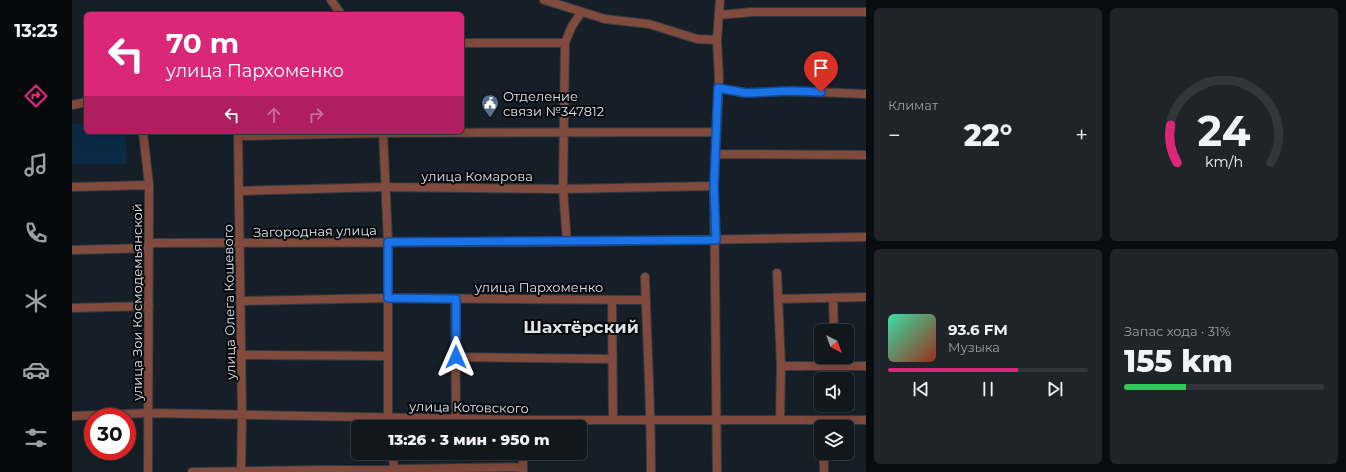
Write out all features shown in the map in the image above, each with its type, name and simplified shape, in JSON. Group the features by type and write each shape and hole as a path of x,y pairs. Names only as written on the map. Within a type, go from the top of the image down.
{"street":[{"path":"331,0 340,12"},
{"path":"544,0 581,13 605,19 649,24 697,39 717,40"},
{"path":"717,472 716,240 714,186 715,132 718,88 717,40 720,0"},
{"path":"719,15 752,12 866,12"},
{"path":"567,242 563,189 565,43 572,26 581,13"},
{"path":"464,43 565,43"},
{"path":"718,88 746,93 790,91 866,94"},
{"path":"72,105 84,102"},
{"path":"464,132 715,132"},
{"name":"улица Зои Космодемьянской","path":"143,134 149,185 148,472"},
{"name":"улица Олега Кошевого","path":"238,134 241,243 241,471"},
{"path":"383,134 388,242 388,356 391,420"},
{"path":"715,154 866,155"},
{"path":"72,187 149,185"},
{"name":"улица Комарова","path":"239,191 386,187 563,189 714,186"},
{"name":"Загородная улица","path":"72,250 241,243 567,242 866,237"},
{"path":"777,273 781,366 780,420"},
{"path":"645,277 651,420 651,472"},
{"path":"778,299 833,299 866,297"},
{"name":"улица Пархоменко","path":"240,301 388,298 646,300"},
{"path":"456,299 456,419"},
{"path":"833,299 834,324"},
{"path":"612,300 613,420"},
{"path":"72,308 149,306"},
{"path":"242,356 388,356"},
{"path":"456,357 612,359"},
{"path":"781,366 866,366"},
{"name":"улица Котовского","path":"72,416 149,413 390,417 473,420"},
{"name":"улица Котовского","path":"587,421 780,420 814,423"},
{"name":"улица Котовского","path":"854,421 866,420"},
{"path":"393,460 394,470"},
{"path":"824,460 824,472"},
{"path":"192,472 523,470"}],"shaded area":[{"path":"72,124 84,124 84,134 126,134 126,164 72,164"}],"place":[{"name":"Отделение связи №347812","path":"490,118"}],"district":[{"name":"Шахтёрский","path":"581,327"}],"route":[{"path":"456,357 456,299 388,298 388,242 716,240 714,186 715,132 718,88 739,93 790,91 821,92"}]}
